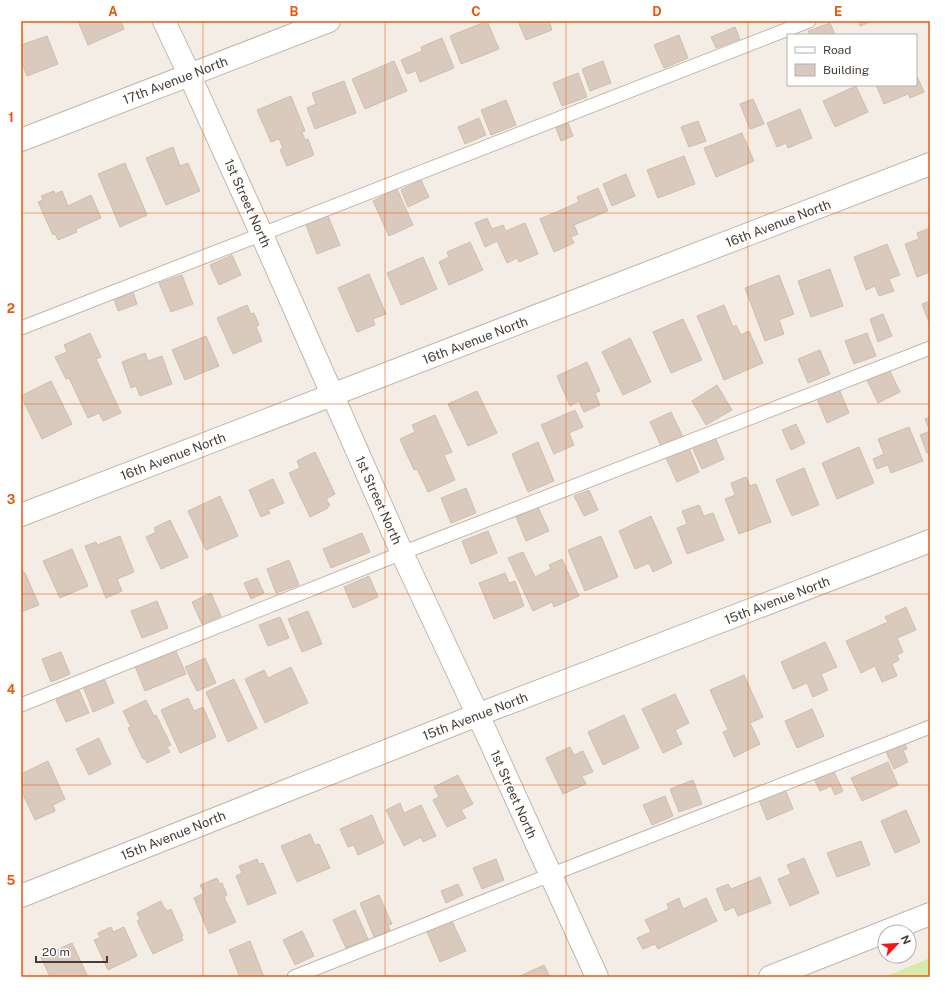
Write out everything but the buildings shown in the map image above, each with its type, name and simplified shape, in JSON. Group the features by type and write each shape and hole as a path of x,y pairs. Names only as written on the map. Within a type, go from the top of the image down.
{"street":[{"name":"1st Street North","path":"164,21 190,74 402,553 596,977"},
{"name":"17th Avenue North","path":"21,140 329,21"},
{"name":"16th Avenue North","path":"21,515 930,164"},
{"name":"15th Avenue North","path":"21,896 477,715 930,541"},
{"path":"770,977 930,914"}],"lane":[{"path":"21,328 809,21"},
{"path":"21,705 402,553 930,348"},
{"path":"294,977 550,875 930,727"}],"green space":[{"path":"930,958 930,977 884,977 917,964"}]}
